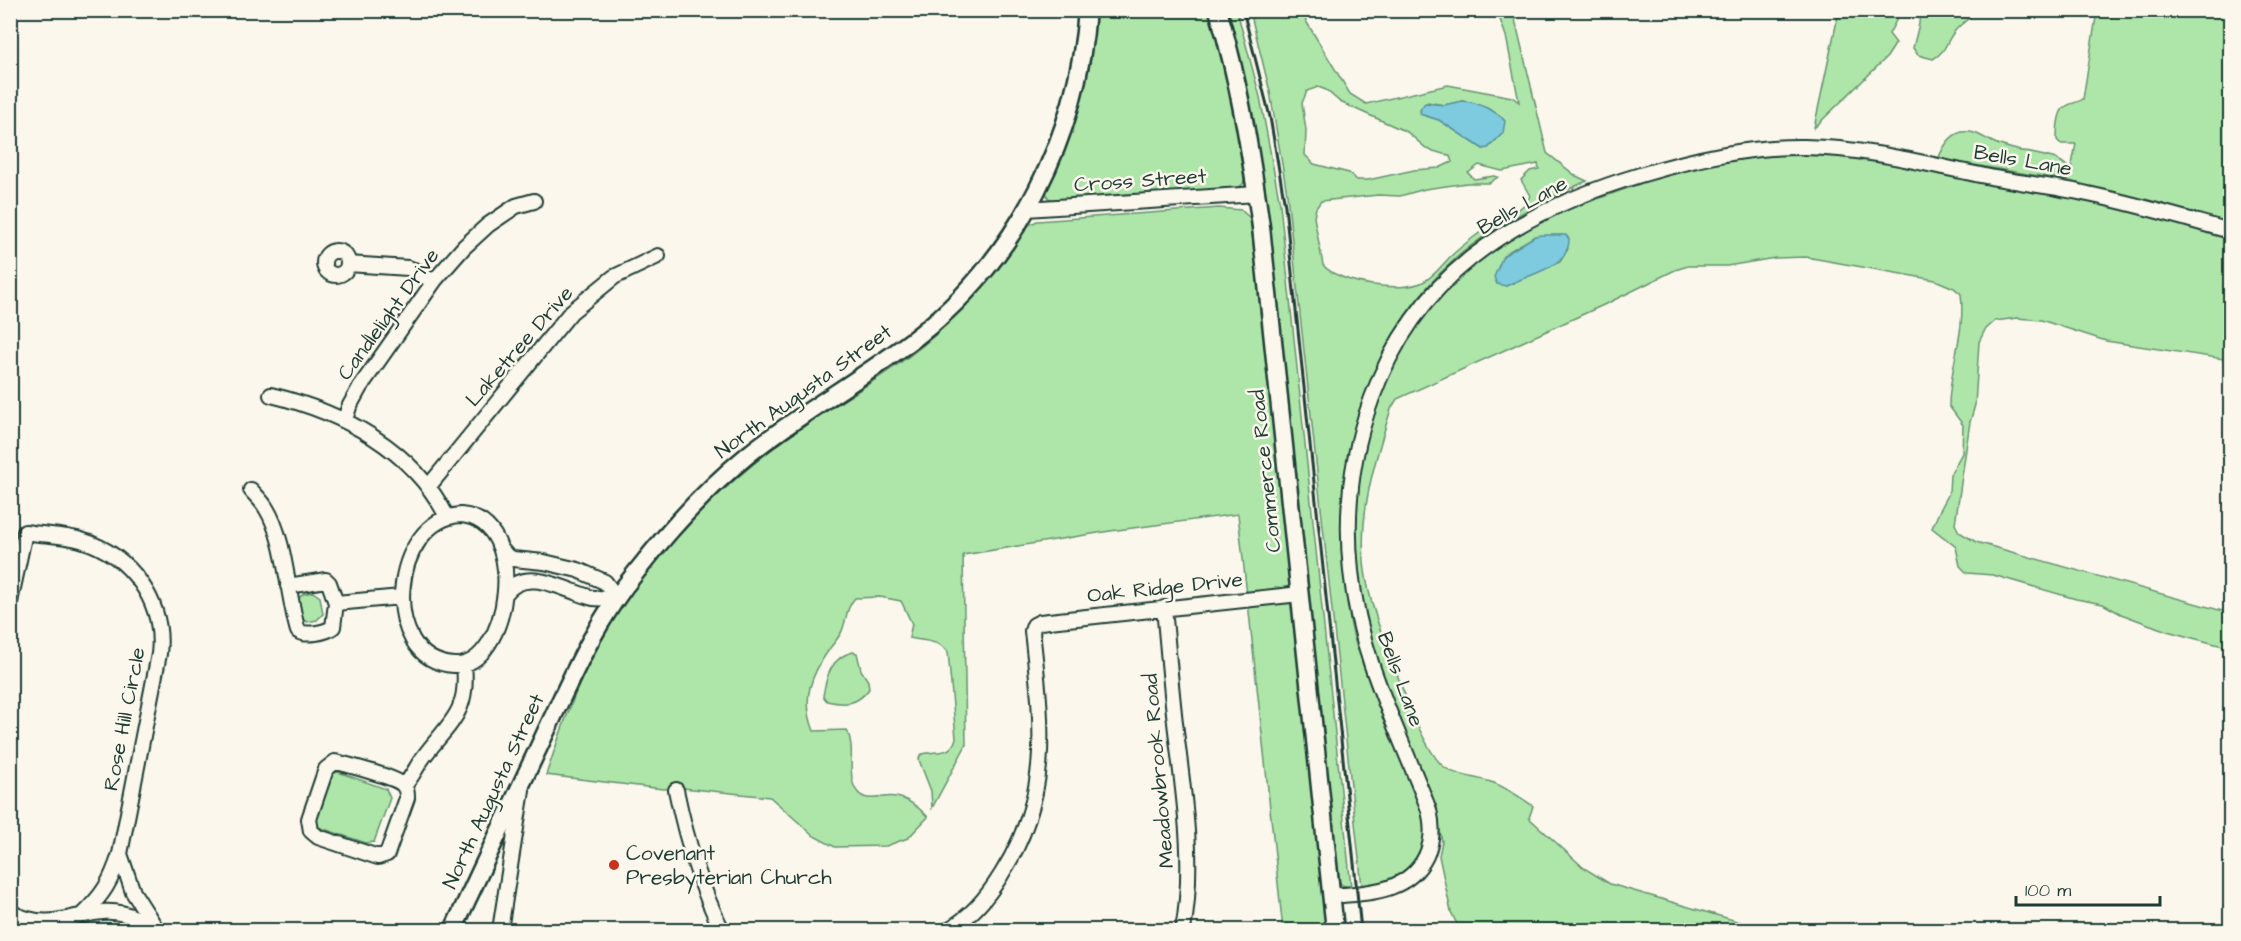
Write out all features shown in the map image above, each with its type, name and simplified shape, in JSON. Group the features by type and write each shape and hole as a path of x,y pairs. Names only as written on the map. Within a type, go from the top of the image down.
{"main road":[{"name":"North Augusta Street","path":"453,930 581,660 617,598 634,574 685,514 740,462 806,412 919,335 950,307 1001,249 1051,162 1068,115 1080,66 1087,10"},
{"name":"Commerce Road","path":"1218,10 1238,86 1257,194 1335,930"}],"street":[{"name":"Bells Lane","path":"1331,896 1381,891 1408,880 1420,867 1430,847 1432,827 1429,810 1378,686 1360,625 1351,567 1350,504 1355,461 1363,426 1370,402 1391,356 1428,300 1484,248 1537,216 1627,179 1721,154 1787,147 1822,147 1859,151 2007,181 2076,191 2141,206 2230,231"},
{"name":"Cross Street","path":"1026,209 1257,194"},
{"name":"Candlelight Drive","path":"345,420 360,387 433,282 464,247 488,225 516,206 534,201"},
{"name":"Laketree Drive","path":"429,486 571,312 614,278 658,256"},
{"path":"348,264 408,268 433,282"},
{"path":"271,395 345,420 387,447 429,486 447,517"},
{"path":"250,490 265,506 272,519 299,633 331,629 335,625 336,603 333,588 326,580 288,586"},
{"path":"501,549 506,573 505,594 497,624 486,646 475,661 454,665 437,661 419,648 408,629 401,597 406,568 416,547 430,529 447,517 466,515 479,520 492,533 506,555 513,559 544,562 578,570 605,582 617,598"},
{"name":"Rose Hill Circle","path":"10,530 76,539 107,552 139,579 150,596 157,615 159,654 120,854 110,882 101,896 82,915"},
{"path":"10,602 25,532"},
{"path":"505,594 509,588 520,581 528,580 570,588 594,598 617,598"},
{"name":"Oak Ridge Drive","path":"948,930 974,912 996,883 1020,841 1033,803 1040,764 1042,734 1032,632 1034,625 1040,622 1300,594"},
{"path":"336,603 401,597"},
{"name":"Meadowbrook Road","path":"1164,608 1189,844 1189,885 1183,930"},
{"path":"404,786 415,774 424,756 458,712 465,690 464,664"},
{"path":"339,763 391,778 404,786 407,798 387,854 378,857 318,837 311,831 309,819 326,769 331,764 339,763"},
{"path":"500,930 524,779"},
{"path":"676,790 695,862 722,930"},
{"name":"Rose Hill Circle","path":"120,854 133,892 156,929"},
{"path":"10,912 30,921 44,923 59,922 107,910 116,911 130,915 156,929"}],"green space":[{"path":"1920,10 1975,11 1956,29 1943,50 1933,59 1918,55 1913,48"},
{"path":"1092,11 1210,11 1225,66 1245,176 1243,184 1236,189 1056,201 1048,198 1045,189"},
{"path":"1222,11 1237,11 1260,97 1280,204 1351,887 1342,885 1336,878 1275,294"},
{"path":"1250,11 1300,11 1350,94 1366,104 1448,85 1512,97 1519,102 1506,36 1497,11 1513,11 1547,153 1576,176 1587,181 1552,197 1502,225 1455,259 1427,287 1403,319 1383,353 1367,389 1355,427 1342,505 1346,597 1357,648 1422,805 1426,830 1417,860 1406,872 1389,881 1362,887 1287,194 1270,92","holes":["1318,87 1326,90 1340,102 1407,132 1427,149 1450,156 1452,162 1439,168 1414,170 1368,180 1357,180 1349,173 1314,164 1305,155 1306,130 1302,103 1307,91","1462,101 1483,107 1492,115 1503,133 1488,148 1483,149 1439,120 1422,115 1420,110 1428,102 1444,105","1538,164 1539,169 1530,171 1521,180 1530,196 1526,202 1522,207 1492,224 1468,242 1427,280 1401,287 1371,285 1342,277 1323,265 1314,217 1321,201 1378,195 1400,196 1425,189 1467,183 1489,183 1498,177 1474,179 1468,173 1479,165 1502,171"]},
{"path":"1839,11 1901,11 1889,34 1896,43 1887,57 1814,128"},
{"path":"2097,11 2230,11 2230,224 2070,181 1938,159 1950,139 1957,134 1967,132 2005,147 2056,159 2071,170 2076,144 2061,144 2057,140 2058,122 2060,113 2065,107 2083,99"},
{"path":"1789,151 1831,152 2123,206 2230,238 2230,360 2106,341 2041,320 2017,318 1995,321 1985,330 1979,342 1975,405 1970,422 1955,524 1959,532 1976,542 2230,613 2230,648 2167,631 2121,614 2103,604 2076,599 1993,575 1967,573 1960,566 1956,547 1932,528 1949,493 1950,475 1962,453 1963,425 1949,406 1962,308 1961,294 1954,288 1935,280 1806,257 1775,258 1727,266 1688,266 1675,270 1397,399 1391,409 1372,475 1364,519 1364,564 1375,614 1406,698 1426,741 1443,766 1448,770 1499,785 1533,806 1529,818 1584,868 1610,884 1747,924 1745,930 1460,930 1451,912 1439,856 1442,841 1436,811 1371,649 1357,582 1355,498 1372,409 1397,353 1427,309 1463,273 1516,234 1550,216 1653,179 1702,166","holes":["1563,235 1568,249 1560,262 1506,286 1498,268 1506,253 1535,236"]},
{"path":"1219,208 1241,210 1250,218 1269,366 1289,586 1284,590 1247,595 1238,514 1110,531 963,555 966,745 932,808 931,791 919,760 920,755 925,753 946,751 954,744 956,738 948,652 936,643 909,638 912,624 901,601 880,597 855,598 849,606 841,633 813,677 808,708 814,731 847,730 851,744 852,779 854,786 862,796 901,798 914,804 928,817 908,838 886,846 835,847 814,836 770,797 683,788 663,789 546,775 590,661 628,599 672,542 723,491 779,444 926,343 986,284 1029,225 1037,221"},
{"path":"313,592 320,597 323,614 317,620 307,622 301,618 298,599 303,594"},
{"path":"1288,600 1293,605 1327,930 1283,930 1248,603"},
{"path":"853,652 857,653 869,689 855,701 839,703 827,701 823,696 831,669 839,658"},
{"path":"338,772 386,789 390,798 374,842 366,843 315,824 331,774"}],"water":[{"path":"1462,101 1485,107 1505,121 1503,133 1488,148 1483,149 1439,120 1420,114 1425,103 1444,105"},
{"path":"1566,235 1569,239 1563,257 1546,269 1506,286 1497,284 1494,277 1503,256 1535,236"}],"railway":[{"path":"1243,10 1270,117 1285,206 1361,930"}],"place":[{"name":"Covenant Presbyterian Church","path":"614,865"}]}
